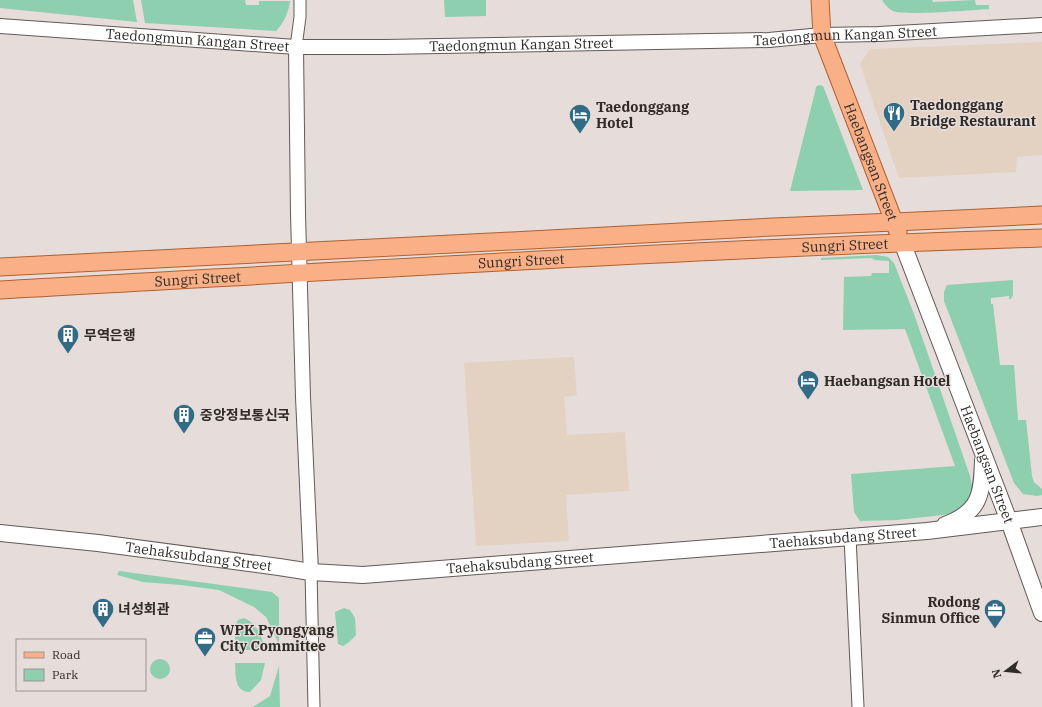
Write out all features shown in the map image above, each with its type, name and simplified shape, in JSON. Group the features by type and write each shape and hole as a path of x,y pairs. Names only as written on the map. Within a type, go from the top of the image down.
{"main road":[{"name":"Haebangsan Street","path":"820,0 822,36 984,455 1042,613"},
{"name":"Sungri Street","path":"0,267 773,227 1042,215"},
{"name":"Sungri Street","path":"0,290 902,242 1042,238"},
{"path":"928,531 956,521 972,510 982,488 984,455"},
{"name":"Taehaksubdang Street","path":"0,533 98,543 311,572 363,575 928,531 1042,517"}],"street":[{"path":"300,0 300,17 296,47 299,251 303,397 311,572 314,707"},
{"name":"Taedongmun Kangan Street","path":"0,26 296,47 764,40 1042,25"},
{"path":"850,537 858,707"}],"shaded area":[{"path":"1042,42 1042,155 1017,157 1016,172 899,178 860,64 870,49"},
{"path":"574,357 577,395 564,397 567,435 625,432 629,491 566,495 569,541 476,546 464,363"}],"green space":[{"path":"0,0 133,0 137,22 0,8"},
{"path":"141,0 245,0 246,5 259,5 259,1 290,1 286,17 276,31 145,23"},
{"path":"444,0 486,0 486,16 445,17"},
{"path":"882,0 932,0 933,2 975,0 976,5 989,5 989,9 911,13 893,11 885,5"},
{"path":"819,85 823,86 863,190 790,191 816,87"},
{"path":"877,255 888,257 894,263 914,314 970,476 973,490 972,498 957,512 897,520 860,521 854,512 851,474 955,466 905,329 843,330 844,277 871,276 872,273 889,273 889,261 875,260 871,258 821,260 821,258"},
{"path":"1013,280 1013,295 1011,299 1009,299 1009,296 991,298 991,304 993,304 1000,365 1014,365 1018,420 1026,420 1032,476 1034,482 1042,489 1042,495 1037,496 1023,494 1014,483 944,301 944,292 947,285"},
{"path":"119,571 272,592 279,598 279,644 266,617 254,607 219,590 143,582 117,575"},
{"path":"344,608 350,610 355,618 356,635 343,646 338,644 335,612"},
{"path":"244,618 253,624 259,631 265,650 235,650 235,626 238,620"},
{"path":"160,659 167,662 170,669 167,676 160,679 153,676 150,669 153,662"},
{"path":"235,663 265,663 261,680 250,692 241,689 238,686"},
{"path":"279,666 280,707 253,707 270,696"}],"place":[{"name":"Taedonggang Bridge Restaurant","path":"894,132"},
{"name":"Taedonggang Hotel","path":"580,134"},
{"name":"무역은행","path":"68,354"},
{"name":"Haebangsan Hotel","path":"808,400"},
{"name":"중앙정보통신국","path":"184,434"},
{"name":"녀성회관","path":"103,628"},
{"name":"Rodong Sinmun Office","path":"995,630"},
{"name":"WPK Pyongyang City Committee","path":"205,658"}]}
